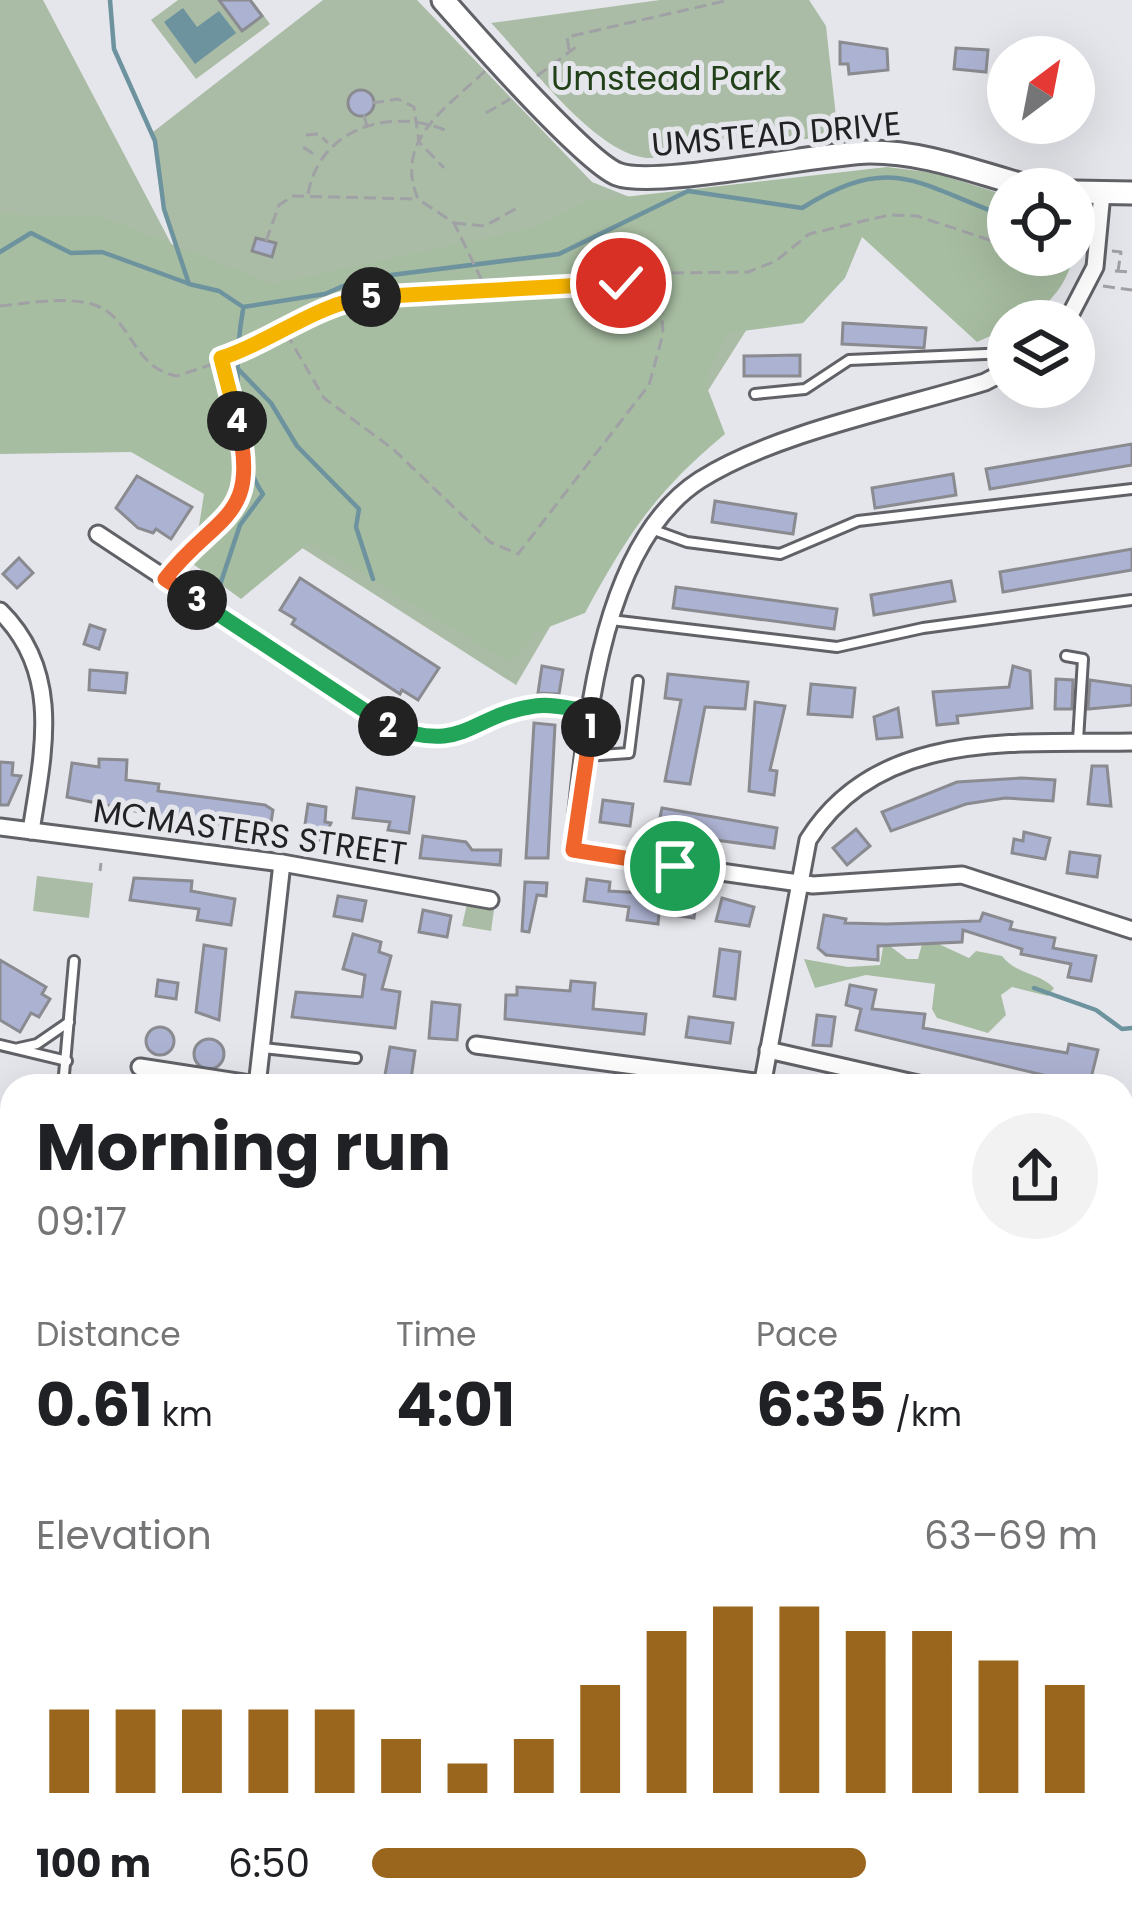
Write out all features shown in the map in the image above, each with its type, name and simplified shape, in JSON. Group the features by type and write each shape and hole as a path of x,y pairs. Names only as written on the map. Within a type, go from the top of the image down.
{"street":[{"name":"UMSTEAD DRIVE","path":"443,0 563,127 619,175 648,178 766,161 890,152 942,159 987,173"},
{"path":"1095,194 1132,193"},
{"path":"1079,300 1101,242 1102,194"},
{"path":"987,381 750,454 696,482 653,529 624,576 609,620 573,850 796,884 847,886 962,875 1132,930"},
{"path":"98,534 388,726 425,739 455,736 536,705 593,712"},
{"path":"0,611 42,677 46,704 31,831"},
{"path":"764,1074 796,884 808,840 824,814 852,787 923,756 971,744 1132,742"},
{"name":"MCMASTERS STREET","path":"0,827 283,863 490,900"},
{"path":"258,1074 283,863"},
{"path":"476,1045 683,1074"},
{"path":"768,1050 874,1074"},
{"path":"140,1067 186,1074"}],"lane":[{"path":"755,394 805,389 849,360 987,354"},
{"path":"653,529 687,542 780,554 858,521 1132,489"},
{"path":"609,620 837,647 923,628 1132,600"},
{"path":"1066,656 1083,658 1078,742"},
{"path":"586,756 629,753 638,681"},
{"path":"65,1074 74,961"},
{"path":"14,1049 37,1045 70,1021"},
{"path":"0,1045 67,1061"},
{"path":"261,1048 356,1058"}],"path":[{"path":"568,50 567,38 729,0"},
{"path":"531,81 575,47"},
{"path":"417,138 490,61"},
{"path":"486,113 518,91"},
{"path":"372,104 398,99 417,110 420,119 410,167 418,200"},
{"path":"417,110 422,105"},
{"path":"364,115 368,129"},
{"path":"308,194 319,158 329,145 368,129 420,119 449,132"},
{"path":"306,135 319,134 329,145"},
{"path":"417,138 444,168"},
{"path":"303,147 319,158"},
{"path":"266,241 279,205 308,194 418,200 454,223 488,292"},
{"path":"454,223 485,226 517,208"},
{"path":"0,306 96,305 117,320 137,353 164,374 188,374 367,297 589,288 660,275 755,271 809,235 898,214 987,240"},
{"path":"1110,250 1121,252 1116,271 1132,272"},
{"path":"284,330 324,398 393,449 490,542 518,554 649,385 664,334 660,275"},
{"path":"1090,281 1132,290"},
{"path":"165,579 187,550 233,513 242,495 240,433 221,358"},
{"path":"100,863 100,871"}],"green space":[{"name":"Umstead Park","path":"0,0 43,0 185,270 168,219 153,132 323,0 417,0 592,182 632,198 822,210 562,622 554,620 516,685 0,354"},
{"path":"178,0 252,0 270,24 196,79 151,20"},
{"name":"Umstead Park","path":"660,0 809,0 826,26 838,135 651,158 630,154 586,125 491,23"},
{"name":"Umstead Park","path":"887,167 936,173 987,189 987,276 1067,276 1050,300 987,300 987,337 977,342 862,237 845,278 803,323 727,333 705,382 725,434 645,516 585,613 536,632 510,663 310,542 241,599 193,564 204,494 131,452 0,454 0,214 100,216 273,284 532,228 589,201"},
{"path":"37,876 93,883 89,918 33,911"},
{"path":"467,904 494,910 491,931 462,926"},
{"path":"930,940 969,958 976,951 1002,956 1054,988 1048,996 1012,987 1001,995 1006,1015 988,1033 937,1018 932,1009 935,984 866,975 815,988 804,959 848,967 880,965 883,947 918,959 922,944"}],"water":[{"path":"183,8 197,27 219,11 236,33 195,64 164,22"}],"building":[{"path":"219,0 250,0 262,16 242,31"},
{"path":"840,42 887,49 888,70 849,74 848,64 840,64"},
{"path":"956,48 987,50 986,72 954,69"},
{"path":"361,90 374,103 361,116 348,103"},
{"path":"256,238 276,243 272,257 252,251"},
{"path":"843,323 926,328 924,348 842,344"},
{"path":"800,355 800,376 744,376 744,356"},
{"path":"1132,444 1132,465 990,489 986,469"},
{"path":"953,474 956,495 875,508 872,488"},
{"path":"137,476 192,507 171,539 156,529 153,533 138,528 116,508"},
{"path":"715,501 796,514 793,534 712,522"},
{"path":"1132,549 1132,570 1003,592 1000,572"},
{"path":"19,558 33,573 17,588 3,574"},
{"path":"300,578 439,668 418,700 402,690 400,694 292,624 295,619 280,610"},
{"path":"951,581 955,601 874,615 871,595"},
{"path":"676,587 837,609 834,629 673,608"},
{"path":"90,625 105,630 99,649 84,644"},
{"path":"542,666 563,670 559,694 538,693"},
{"path":"1013,666 1030,671 1032,708 957,716 958,723 937,725 933,692 1009,687"},
{"path":"90,670 127,673 125,693 89,690"},
{"path":"668,674 748,682 745,709 705,707 690,784 665,781 681,700 665,698"},
{"path":"1056,679 1073,680 1072,709 1055,709"},
{"path":"1090,680 1132,686 1132,705 1088,709"},
{"path":"811,684 855,688 852,717 808,714"},
{"path":"755,702 785,706 770,770 777,771 774,795 749,791"},
{"path":"898,708 902,737 877,739 874,717"},
{"path":"534,723 555,725 548,858 526,858"},
{"path":"99,759 127,760 126,780 159,784 158,791 265,805 273,810 270,829 179,820 67,797 72,763 99,767"},
{"path":"0,762 13,763 12,775 21,776 8,805 0,805"},
{"path":"1092,766 1107,766 1111,806 1088,804"},
{"path":"1055,780 1053,801 1005,798 966,804 891,831 882,812 957,782"},
{"path":"357,788 414,797 409,833 388,830 390,822 353,818"},
{"path":"603,800 633,804 630,826 600,822"},
{"path":"308,804 326,807 325,822 331,823 323,841 303,838"},
{"path":"662,808 777,828 774,848 657,832"},
{"path":"856,829 870,846 847,865 833,848"},
{"path":"1024,832 1050,838 1045,859 1012,853 1014,839 1023,841"},
{"path":"423,836 466,842 472,850 501,850 500,865 420,858"},
{"path":"1070,852 1100,856 1097,877 1067,873"},
{"path":"134,878 192,881 191,891 235,899 231,925 197,920 199,909 130,900"},
{"path":"587,879 610,882 609,891 697,896 694,918 659,913 658,924 627,920 629,907 584,901"},
{"path":"525,882 547,883 546,896 537,895 529,932 522,931"},
{"path":"338,896 366,901 362,921 334,916"},
{"path":"722,898 754,907 749,926 716,921"},
{"path":"423,910 451,916 447,937 419,932"},
{"path":"983,913 1012,922 1010,929 1055,938 1053,948 1096,956 1091,981 1068,977 1071,964 1021,954 1022,949 963,930 962,942 878,946 878,960 826,955 818,948 824,915 846,919 845,923 886,924 980,921"},
{"path":"353,934 381,942 379,952 391,956 382,989 400,992 395,1028 292,1017 296,992 362,997 365,975 343,969"},
{"path":"204,945 226,949 219,1020 196,1012"},
{"path":"720,949 740,952 735,999 714,996"},
{"path":"0,960 46,987 42,994 50,999 39,1017 31,1013 20,1032 0,1020"},
{"path":"158,980 178,983 176,999 156,996"},
{"path":"571,981 595,983 593,1009 646,1014 644,1034 505,1019 506,995 517,995 517,987 570,991"},
{"path":"850,985 876,990 872,1009 925,1014 923,1028 1067,1053 1069,1044 1098,1050 1092,1074 1039,1074 856,1030 861,1009 846,1005"},
{"path":"432,1002 460,1005 457,1040 429,1038"},
{"path":"817,1015 835,1017 831,1046 813,1045"},
{"path":"689,1017 733,1023 730,1043 686,1037"},
{"path":"160,1027 170,1031 174,1041 170,1051 160,1055 150,1051 146,1041 150,1031"},
{"path":"209,1039 220,1043 224,1054 220,1065 209,1069 198,1065 194,1054 198,1043"},
{"path":"390,1047 415,1051 412,1074 385,1074"}],"waterway":[{"path":"110,0 114,49 155,141 164,209 189,284 219,291 243,307 325,294 359,279 559,254 688,191 802,208 860,181 884,178 928,186 987,209"},
{"path":"0,252 31,233 71,253 102,252 187,283"},
{"path":"216,597 240,525 263,494 246,455 239,405 243,310"},
{"path":"239,370 271,403 297,446 359,509 356,527 373,579"},
{"path":"1034,988 1096,1010 1122,1029 1132,1028"}],"route":[{"path":"621,283 367,297 273,335 243,354 221,358 240,433 242,495 233,513 187,550 165,579 388,726 425,739 455,736 536,705 593,712 573,850 675,866"}]}
